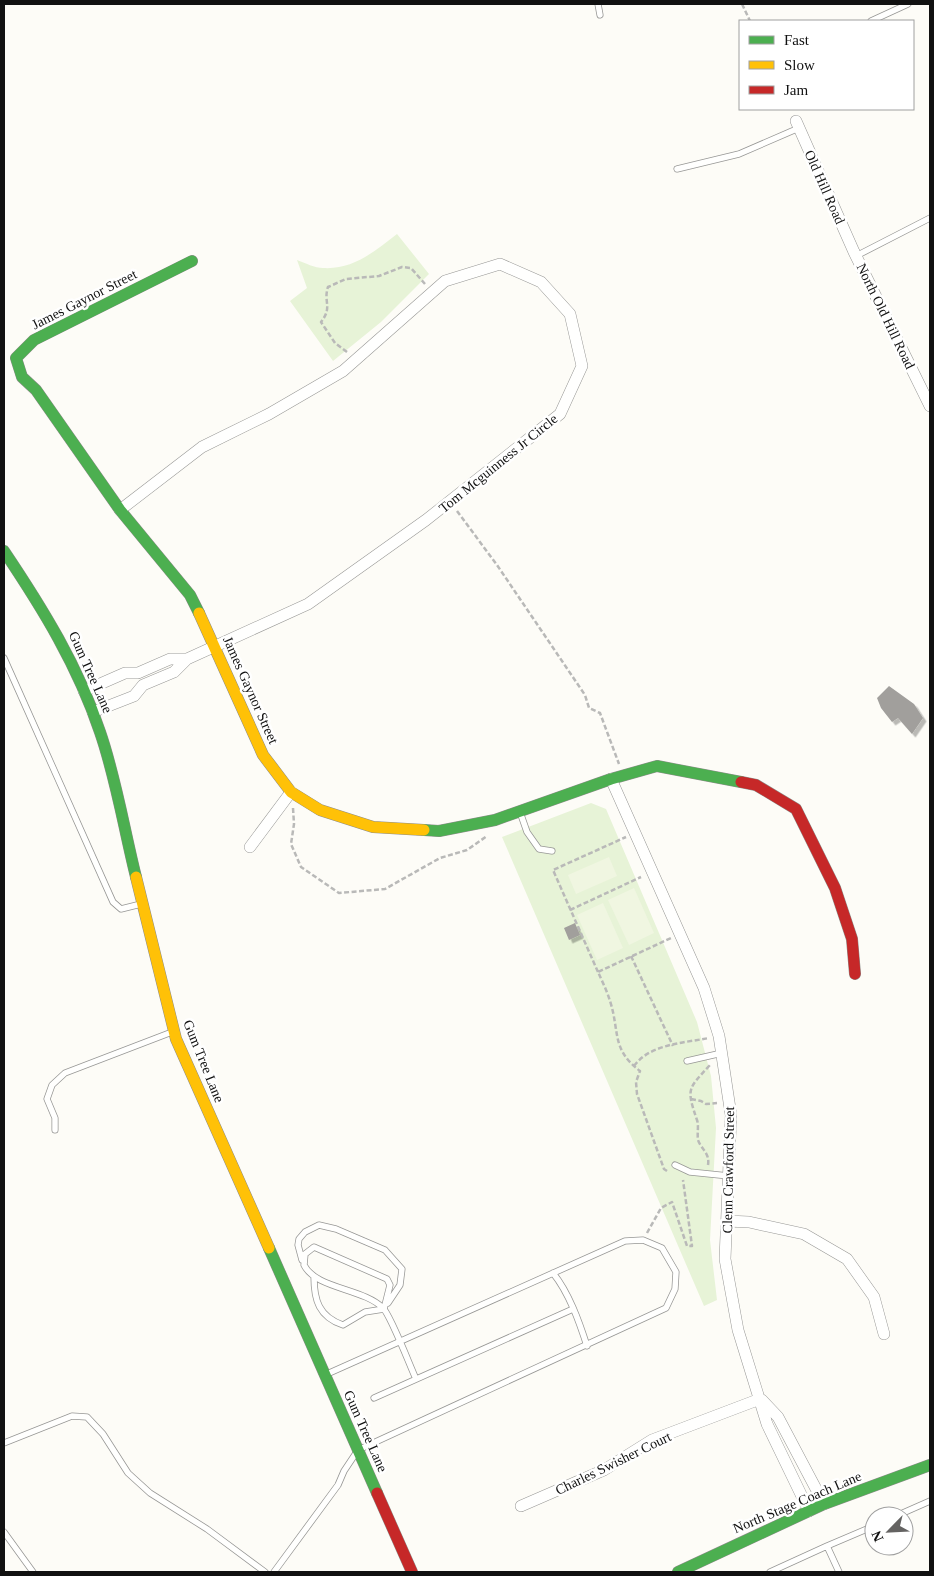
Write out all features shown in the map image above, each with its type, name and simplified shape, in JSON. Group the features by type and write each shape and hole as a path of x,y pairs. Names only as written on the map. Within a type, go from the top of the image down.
{"street":[{"name":"Old Hill Road","path":"797,124 855,254"},
{"name":"North Old Hill Road","path":"855,254 930,406"},
{"name":"James Gaynor Street","path":"192,261 34,340 16,358 22,377 36,390 120,510 190,595 215,645 262,754 291,792 320,810 373,827 439,831 482,823 520,812 611,779 657,766 756,785 796,809 835,888 852,939 855,974"},
{"name":"Tom Mcguinness Jr Circle","path":"93,712 134,696 143,685 174,672 187,659 308,604 450,501 560,414 582,366 570,314 541,282 500,264 445,280 343,371 277,409 202,448 120,510"},
{"name":"Gum Tree Lane","path":"4,551 44,610 68,653 93,712 101,734 174,1032 412,1572"},
{"name":"Tom Mcguinness Jr Circle","path":"84,691 125,673 138,673 170,659 187,659"},
{"name":"Clenn Crawford Street","path":"611,779 704,988 719,1036 731,1115 725,1259 738,1330 767,1424 810,1511"},
{"path":"250,847 291,792"},
{"path":"727,1221 749,1222 804,1234 847,1259 874,1297 884,1334"},
{"name":"Clenn Crawford Street","path":"760,1399 778,1417 824,1504"},
{"name":"Charles Swisher Court","path":"521,1506 604,1470 652,1440 760,1399"},
{"name":"North Stage Coach Lane","path":"678,1572 824,1504 930,1465"}],"lane":[{"path":"598,4 600,15"},
{"path":"873,20 908,4"},
{"path":"677,169 739,154 797,124"},
{"path":"855,254 930,218"},
{"path":"4,658 113,902 121,908 143,903"},
{"path":"138,673 143,685"},
{"path":"520,812 527,832 539,849 552,851"},
{"path":"55,1130 56,1118 47,1099 52,1085 66,1073 174,1032"},
{"path":"687,1061 722,1053"},
{"path":"675,1165 690,1172 729,1176"},
{"path":"314,1276 314,1293 322,1311 330,1321 343,1325 365,1312 384,1309 400,1285 402,1269 386,1250 336,1228 319,1225 305,1232 299,1239 298,1245 307,1271 314,1276 368,1298 384,1309 416,1379"},
{"path":"274,1572 338,1485 344,1471 358,1450 666,1308 676,1289 676,1272 662,1248 642,1240 625,1241 325,1375"},
{"path":"302,1261 308,1250 314,1247 387,1278 390,1285 384,1309"},
{"path":"552,1273 559,1281 573,1309 587,1346"},
{"path":"374,1398 573,1309"},
{"path":"4,1443 72,1416 87,1417 103,1434 128,1473 150,1494 207,1529 265,1572"},
{"path":"914,1508 930,1501"},
{"path":"770,1572 864,1530"},
{"path":"4,1532 33,1572"},
{"path":"827,1546 840,1572"}],"path":[{"path":"742,4 750,20"},
{"path":"355,360 343,347 336,343 321,322 327,314 329,307 325,295 328,287 346,278 379,276 402,267 411,268 432,292"},
{"path":"450,501 497,565 585,695 589,708 600,713 624,776"},
{"path":"291,792 294,824 291,844 301,867 339,893 385,889 440,858 467,850 487,836 482,823"},
{"path":"635,833 553,870 610,1000 619,1048 626,1061 640,1071 636,1082 637,1094 664,1169 670,1172"},
{"path":"570,910 652,872"},
{"path":"598,972 680,934"},
{"path":"631,956 673,1046"},
{"path":"634,1066 642,1055 719,1036"},
{"path":"706,1174 709,1161 706,1150 698,1142 697,1120 692,1112 693,1080 722,1053"},
{"path":"691,1099 706,1104 729,1101"},
{"path":"676,1176 692,1182"},
{"path":"642,1240 661,1208 672,1202 687,1246 692,1246 683,1180"}],"green space":[{"path":"397,234 429,274 381,322 333,361 290,301 307,288 297,260 320,268 344,266 363,258"},
{"path":"591,803 606,809 697,1022 711,1076 716,1128 710,1240 717,1300 704,1306 502,837"},
{"path":"609,857 617,876 576,894 568,875"},
{"path":"634,888 654,933 629,945 608,900"},
{"path":"603,903 623,948 597,960 577,915"}],"building":[{"path":"889,686 914,704 923,718 912,734 898,718 892,722 881,708 877,698"},
{"path":"575,923 580,935 569,940 564,928"}],"traffic: fast":[{"path":"192,261 34,340 16,358 22,377 36,390 120,510 190,595 199,613"},
{"path":"4,551 58,638 91,708 111,767 136,877"},
{"path":"424,830 439,831 495,820 611,779 657,766 741,782"},
{"path":"269,1248 377,1493"},
{"path":"678,1572 824,1504 930,1465"}],"traffic: slow":[{"path":"199,613 263,755 291,792 320,810 373,827 424,830"},
{"path":"136,877 176,1039 269,1248"}],"traffic: jam":[{"path":"741,782 756,785 796,809 835,888 852,939 855,974"},
{"path":"377,1493 412,1572"}]}
